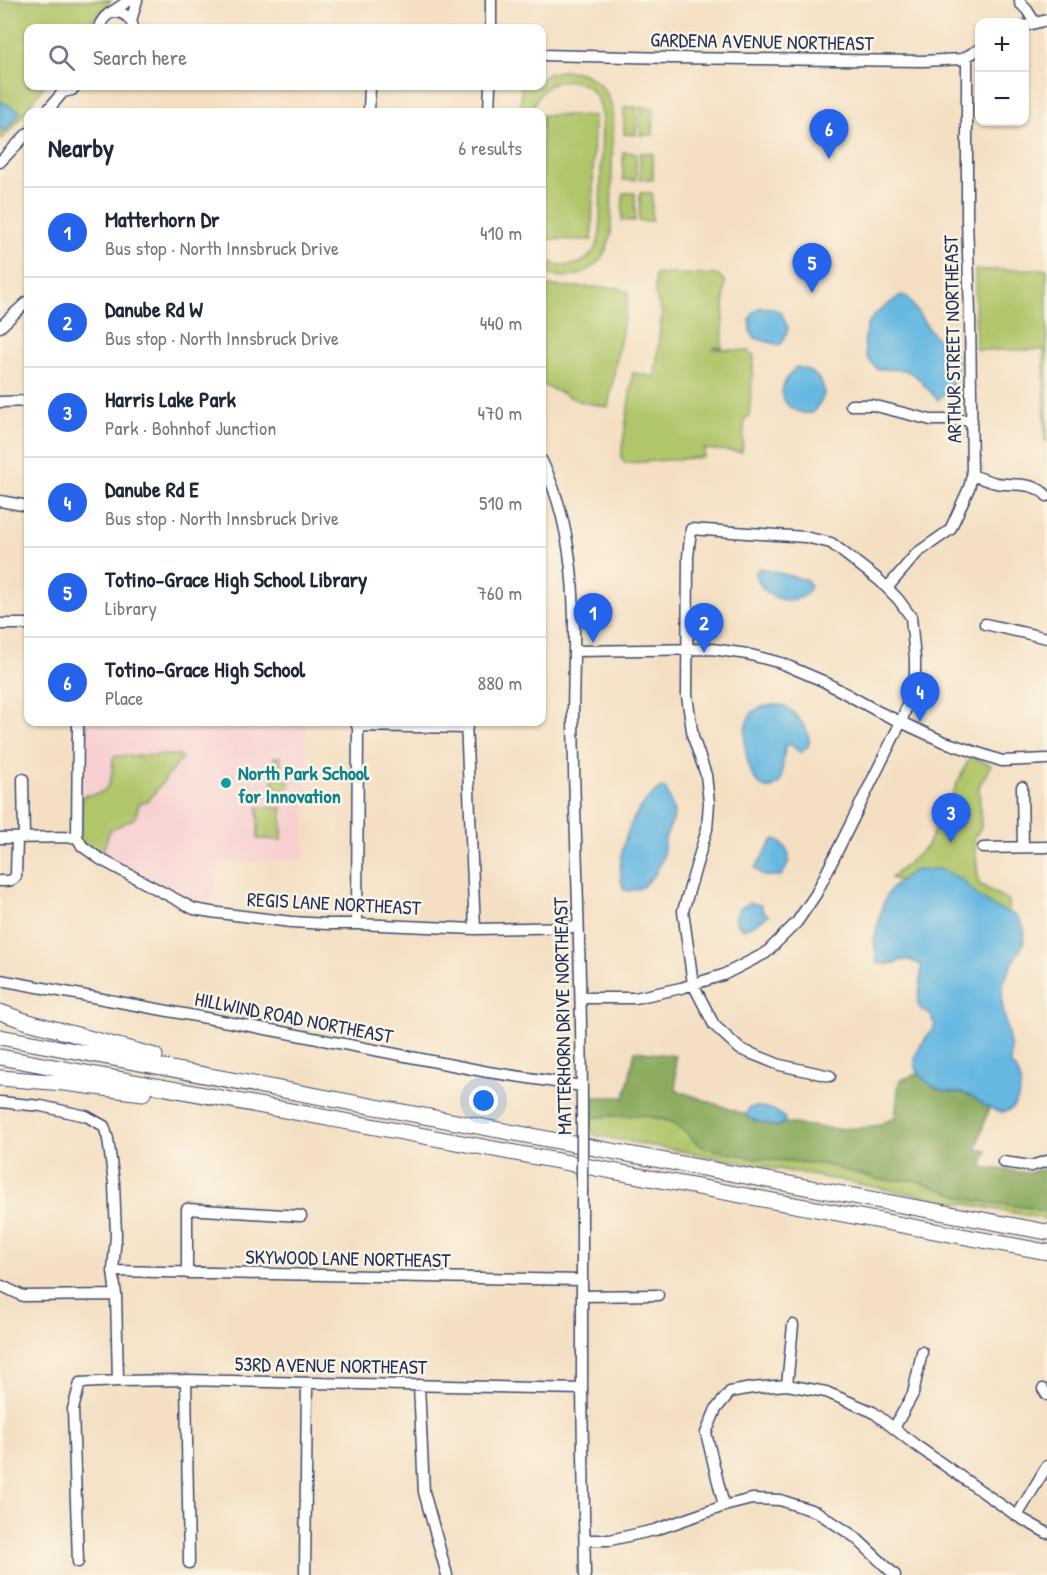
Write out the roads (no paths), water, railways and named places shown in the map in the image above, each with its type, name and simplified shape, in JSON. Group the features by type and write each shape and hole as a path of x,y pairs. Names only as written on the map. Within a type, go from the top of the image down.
{"highway":[{"path":"0,1012 25,1021 166,1059 199,1073"},
{"path":"0,1037 1047,1232"},
{"path":"0,1057 1047,1252"},
{"path":"0,1078 101,1087 422,1135"}],"street":[{"path":"101,24 104,17 120,9 128,0"},
{"path":"133,24 137,0"},
{"path":"491,0 491,24"},
{"path":"1020,0 1027,10 1030,24 1047,20"},
{"path":"114,12 124,14 132,24"},
{"name":"GARDENA AVENUE NORTHEAST","path":"546,55 923,61 962,59 975,52"},
{"name":"ARTHUR STREET NORTHEAST","path":"887,588 917,553 950,530 969,488 972,475 967,218 967,56"},
{"path":"49,108 62,90"},
{"path":"369,108 370,90"},
{"path":"489,108 490,90"},
{"path":"0,162 24,137"},
{"path":"0,327 24,305"},
{"path":"0,402 24,401"},
{"path":"851,405 872,405 931,420 972,420"},
{"name":"MATTERHORN DRIVE NORTHEAST","path":"546,470 565,526 573,577 575,651 573,717 581,998 585,1575"},
{"path":"972,475 998,483 1020,484 1041,489 1047,496"},
{"path":"0,501 24,505"},
{"path":"581,998 635,998 693,984 723,975 766,953 797,922 816,894 901,722 915,684 915,659 910,617 887,588 831,543 805,537 691,529 688,556 687,696 693,737 706,775 709,803 707,829 683,911 693,984 714,1025 740,1049 780,1065 830,1076"},
{"path":"0,624 24,624"},
{"path":"985,624 1047,638"},
{"path":"575,651 712,649 747,654 781,663 823,681 879,712 942,741 1002,761 1047,759"},
{"path":"0,838 77,837 78,726"},
{"path":"357,726 357,924"},
{"path":"466,726 475,928"},
{"path":"0,881 10,881 16,876 23,779"},
{"path":"1022,787 1023,847"},
{"name":"REGIS LANE NORTHEAST","path":"77,837 82,846 100,859 194,909 291,922 328,924 475,928 578,927"},
{"path":"983,848 1047,847"},
{"name":"HILLWIND ROAD NORTHEAST","path":"0,980 488,1072 582,1086"},
{"path":"0,1102 41,1106 75,1113 104,1126 114,1183 116,1235 113,1271 116,1295 118,1381"},
{"path":"1003,1162 1031,1166 1047,1161"},
{"path":"187,1273 187,1209 301,1216"},
{"name":"SKYWOOD LANE NORTHEAST","path":"113,1271 582,1280"},
{"path":"2,1286 23,1296 116,1295"},
{"path":"582,1296 658,1295"},
{"path":"787,1385 793,1325"},
{"path":"894,1428 913,1394 922,1352"},
{"path":"186,1380 189,1563"},
{"name":"53RD AVENUE NORTHEAST","path":"78,1562 73,1409 80,1383 186,1380 582,1389"},
{"path":"306,1575 307,1383"},
{"path":"419,1385 424,1492 447,1575"},
{"path":"724,1506 706,1432 716,1409 730,1392 787,1385 826,1392 873,1412 914,1444 1017,1516 1047,1533"},
{"path":"1017,1516 1047,1466"},
{"path":"585,1540 610,1540 655,1530 724,1506 752,1499 780,1500 817,1512 855,1537 895,1575"}],"water":[{"path":"0,103 20,111 6,131 0,128"},
{"path":"901,295 906,296 930,330 956,357 958,364 955,377 948,390 938,400 915,375 905,370 877,369 867,358 864,343 867,326 874,315"},
{"path":"761,307 781,312 788,328 783,342 779,345 755,338 750,331 750,320 753,313"},
{"path":"796,367 813,373 824,388 823,396 812,413 793,409 783,399 782,388"},
{"path":"760,568 806,580 810,585 807,593 792,600 773,596 759,582 756,571"},
{"path":"775,705 783,706 798,718 806,729 809,741 808,746 801,753 790,744 785,746 781,781 774,787 765,788 757,782 751,772 747,759 745,731 748,720 755,710"},
{"path":"663,787 666,789 674,813 665,838 663,857 655,874 641,888 629,891 623,889 621,861 628,832 642,806"},
{"path":"775,839 788,851 788,865 781,876 763,876 755,868"},
{"path":"935,869 961,879 979,897 994,907 1017,916 1025,932 1023,945 1003,983 1002,1004 1011,1049 1010,1064 1019,1075 1021,1086 1015,1104 1007,1111 993,1110 966,1094 945,1091 928,1083 920,1075 915,1066 916,1056 935,1025 931,1015 921,1010 918,1004 921,965 907,960 890,964 877,963 874,940 888,893 913,871"},
{"path":"749,903 761,905 763,911 768,915 756,924 743,929 735,918 739,909"},
{"path":"756,1107 776,1112 785,1119 784,1123 777,1127 750,1119 746,1115 749,1108"}],"place":[{"name":"Totino-Grace High School","path":"829,159"},
{"name":"Totino-Grace High School Library","path":"812,293"},
{"name":"Matterhorn Dr","path":"593,643"},
{"name":"Danube Rd W","path":"704,653"},
{"name":"Danube Rd E","path":"920,722"},
{"name":"North Park School for Innovation","path":"226,783"},
{"name":"Harris Lake Park","path":"951,843"}]}
